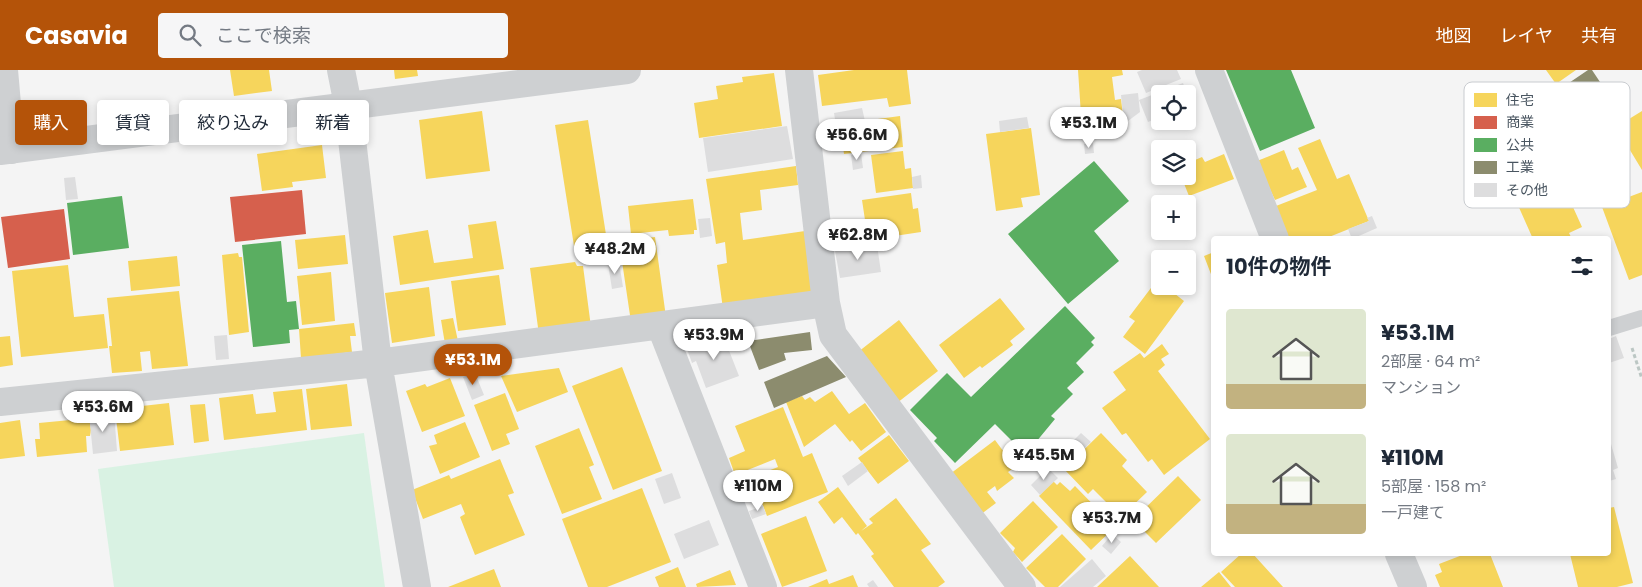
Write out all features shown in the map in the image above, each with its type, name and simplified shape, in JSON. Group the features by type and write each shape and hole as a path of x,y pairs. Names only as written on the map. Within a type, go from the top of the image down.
{"street":[{"path":"4,70 5,151 297,112"},
{"path":"341,70 347,100"},
{"path":"369,102 547,75 627,70"},
{"path":"799,70 826,304 833,335 1022,587"},
{"path":"1209,70 1274,236"},
{"path":"353,145 378,363 417,587"},
{"path":"0,402 378,363 826,304"},
{"path":"661,327 764,587"},
{"path":"1400,556 1412,587"}],"lane":[{"path":"1616,326 1642,318"}],"path":[{"path":"1616,326 1642,379"}],"green space":[{"path":"364,433 385,587 114,587 98,469"}],"building: 住宅":[{"path":"230,70 269,70 272,91 234,96"},
{"path":"394,70 417,70 418,76 395,79"},
{"path":"854,70 907,70 911,104 889,107 887,98 822,106 818,75"},
{"path":"1078,70 1122,70 1123,75 1112,77 1115,100 1121,99 1124,124 1082,130"},
{"path":"1546,70 1576,70 1559,82 1555,82"},
{"path":"774,73 782,126 699,138 694,103 718,99 716,86 743,82 742,77"},
{"path":"482,111 490,171 426,179 419,120"},
{"path":"1642,111 1642,170 1630,150 1630,118"},
{"path":"900,116 903,147 844,154 841,133 864,130 863,121"},
{"path":"588,120 607,241 574,246 555,125"},
{"path":"1031,128 1040,195 1021,198 1023,207 996,211 986,134"},
{"path":"1320,139 1337,179 1349,174 1369,221 1332,236 1286,236 1276,206 1317,190 1298,148"},
{"path":"322,145 326,178 292,182 293,187 262,191 257,154"},
{"path":"1284,150 1292,170 1298,167 1307,187 1275,200 1257,161"},
{"path":"903,151 905,169 911,168 913,188 876,193 871,155"},
{"path":"1224,154 1234,179 1189,195 1185,185 1196,185 1196,160 1202,157 1205,162"},
{"path":"796,166 798,185 760,190 762,210 740,213 743,240 805,231 812,297 723,309 717,265 727,263 725,242 716,244 706,179"},
{"path":"1642,192 1642,275 1629,280 1602,208 1630,208 1630,196"},
{"path":"911,193 913,209 918,208 921,232 868,240 862,200"},
{"path":"693,199 697,230 694,230 694,234 669,236 668,230 631,234 628,206"},
{"path":"1519,208 1573,208 1582,227 1569,233 1570,236 1532,236"},
{"path":"496,221 504,269 400,285 393,236 428,230 434,263 473,258 468,225"},
{"path":"345,235 348,264 298,269 295,240"},
{"path":"655,237 666,317 631,322 619,241"},
{"path":"238,253 239,257 242,257 249,332 229,335 222,255"},
{"path":"1211,253 1211,274 1204,256"},
{"path":"177,256 180,286 131,291 128,261"},
{"path":"575,262 577,266 583,266 591,327 539,335 530,268"},
{"path":"68,265 74,317 104,314 108,348 21,357 12,271"},
{"path":"331,272 335,321 302,325 297,276"},
{"path":"499,275 506,325 458,331 451,281"},
{"path":"429,287 435,336 392,343 385,293"},
{"path":"1151,288 1151,295 1176,295 1184,301 1145,354 1123,337 1135,321 1129,317"},
{"path":"179,291 188,366 152,369 150,351 140,352 142,371 112,373 109,346 112,346 107,298"},
{"path":"1000,298 1025,329 1010,341 1013,345 982,368 980,366 964,378 939,345"},
{"path":"453,318 458,341 445,344 441,320"},
{"path":"899,320 938,371 897,403 858,352"},
{"path":"354,323 356,336 350,336 352,352 301,358 299,329"},
{"path":"10,336 13,365 0,367 0,337"},
{"path":"1162,344 1169,354 1161,359 1165,365 1158,371 1210,439 1164,475 1152,459 1148,462 1126,433 1122,435 1102,408 1126,390 1113,372 1140,353 1144,358"},
{"path":"622,367 662,471 613,490 572,386"},
{"path":"559,368 568,392 517,412 501,376"},
{"path":"450,378 465,416 422,432 406,391 425,384 427,387"},
{"path":"347,384 352,426 311,430 306,389"},
{"path":"302,389 307,430 224,440 219,398 253,394 256,414 276,412 273,392"},
{"path":"832,391 849,414 865,403 886,432 861,451 852,440 850,442 835,424 804,447 786,402 802,396 805,400 810,397 815,402"},
{"path":"505,393 519,429 506,434 510,444 492,451 474,405"},
{"path":"169,403 174,445 120,451 115,409"},
{"path":"205,404 209,441 194,443 190,405"},
{"path":"783,407 803,457 812,453 828,492 767,516 752,477 778,467 775,459 735,475 729,458 745,451 735,426"},
{"path":"89,414 91,430 90,436 86,436 87,452 37,457 35,439 40,439 39,423 81,419 80,415"},
{"path":"20,420 25,456 0,459 0,423"},
{"path":"465,422 480,457 440,474 429,446 437,444 434,435"},
{"path":"579,428 594,465 589,467 602,499 562,514 535,446"},
{"path":"1101,433 1127,460 1122,466 1147,492 1121,517 1093,489 1088,494 1064,469"},
{"path":"889,435 909,461 878,484 858,458"},
{"path":"995,440 1015,467 1008,472 1014,478 997,491 995,486 987,492 996,503 980,515 950,474"},
{"path":"500,459 514,493 508,495 525,535 475,555 460,517 465,514 461,504 423,519 412,490 449,475 451,479"},
{"path":"1178,476 1201,500 1156,543 1133,520"},
{"path":"1053,481 1057,485 1060,482 1070,491 1075,486 1115,527 1091,550 1039,496"},
{"path":"838,487 867,526 861,531 873,523 869,519 896,498 931,544 921,550 945,582 938,587 894,587 871,556 874,554 858,533 856,535 842,517 834,524 818,502"},
{"path":"642,488 671,562 607,587 588,587 562,519"},
{"path":"1033,501 1058,527 1022,562 1013,552 1015,548 1000,533"},
{"path":"1614,507 1633,583 1617,587 1578,587 1570,556 1611,556 1611,508"},
{"path":"806,516 827,571 782,587 761,534"},
{"path":"1062,534 1086,559 1058,587 1045,587 1026,568"},
{"path":"1130,556 1159,587 1097,587"},
{"path":"1239,556 1255,556 1283,587 1235,587 1221,572"},
{"path":"1460,556 1491,556 1503,587 1440,587 1435,575 1442,572 1439,564"},
{"path":"678,567 686,587 659,587 655,577"},
{"path":"494,569 501,587 448,587"},
{"path":"730,570 736,585 697,587 696,584"},
{"path":"1219,572 1231,587 1201,587"},
{"path":"853,575 858,587 808,587 827,579 829,584"}],"building: 商業":[{"path":"302,190 306,234 235,242 230,197"},
{"path":"64,209 70,259 8,268 1,217"}],"building: 公共":[{"path":"1226,70 1291,70 1315,128 1260,151"},
{"path":"1094,161 1129,201 1094,231 1119,261 1068,304 1008,234"},
{"path":"122,196 129,248 73,255 67,203"},
{"path":"281,241 287,302 296,301 299,329 289,330 290,343 253,347 242,245"},
{"path":"1065,306 1095,338 1091,342 1094,345 1076,363 1084,372 1067,388 1073,394 1051,416 1055,419 1036,442 1038,444 1028,454 1021,446 1019,448 995,424 955,463 934,441 937,438 910,410 947,373 971,397"}],"building: 工業":[{"path":"1588,70 1592,70 1600,82 1570,82"},
{"path":"810,332 812,350 784,353 786,360 759,370 748,341"},
{"path":"827,356 846,377 774,408 764,382"}],"building: その他":[{"path":"1142,70 1177,70 1181,79 1166,85 1151,85 1151,91 1146,93 1137,72"},
{"path":"1138,93 1140,112 1124,124 1121,95"},
{"path":"1151,95 1151,121 1148,122 1139,100"},
{"path":"862,108 865,121 836,126 834,113"},
{"path":"1027,117 1029,128 1000,132 999,121"},
{"path":"787,126 793,159 708,172 703,138"},
{"path":"1093,143 1094,153 1085,154 1084,144"},
{"path":"861,153 863,168 853,170 851,155"},
{"path":"921,175 922,188 913,189 912,177"},
{"path":"75,177 78,199 66,200 64,178"},
{"path":"1372,216 1377,228 1359,236 1351,236 1348,229 1369,221 1367,218"},
{"path":"710,218 712,236 700,238 698,219"},
{"path":"877,245 881,272 840,278 835,251"},
{"path":"619,262 623,287 612,289 608,264"},
{"path":"227,335 229,359 216,360 214,336"},
{"path":"723,335 739,376 706,388 696,361 692,363 687,349"},
{"path":"1616,336 1624,358 1611,362 1611,338"},
{"path":"475,373 484,395 472,400 463,377"},
{"path":"114,412 117,451 93,454 89,414"},
{"path":"1081,433 1091,442 1068,465 1059,455"},
{"path":"1611,444 1618,468 1613,470 1616,479 1611,480"},
{"path":"862,462 868,471 848,486 842,476"},
{"path":"1048,468 1058,478 1040,495 1031,485"},
{"path":"672,473 681,498 664,504 655,479"},
{"path":"763,506 766,514 752,519 749,511"},
{"path":"709,520 719,545 684,559 674,534"},
{"path":"1112,534 1121,542 1111,554 1102,546"},
{"path":"1092,559 1106,576 1093,587 1060,587"},
{"path":"873,580 878,587 869,587 867,584"}]}
